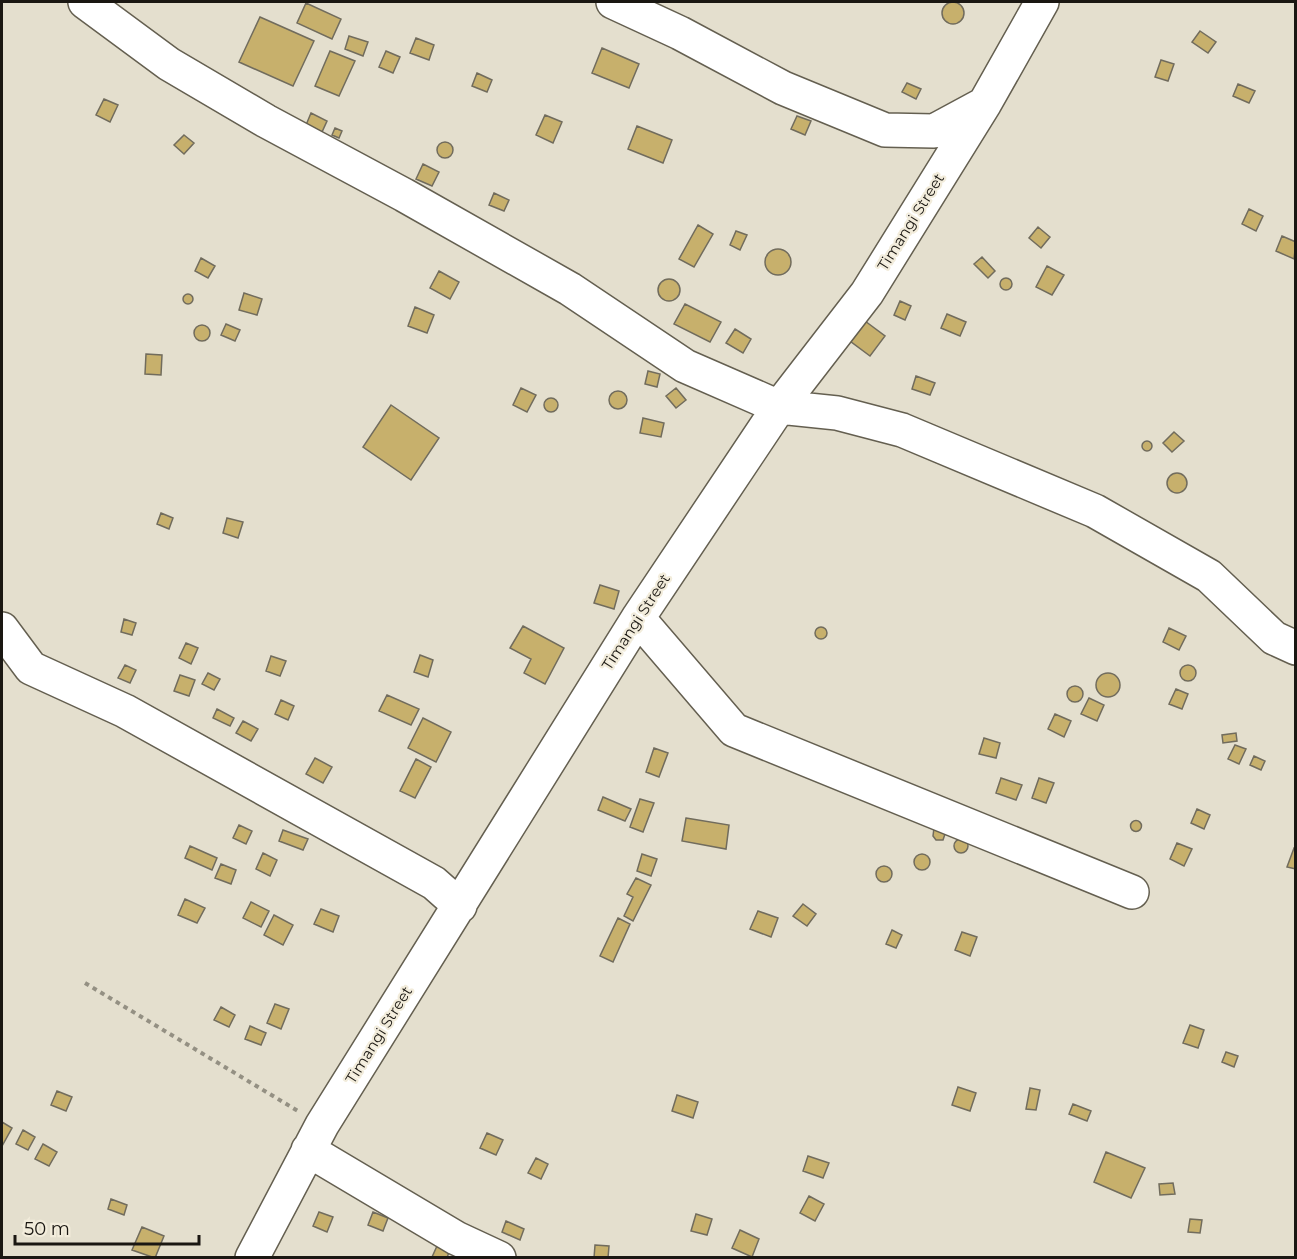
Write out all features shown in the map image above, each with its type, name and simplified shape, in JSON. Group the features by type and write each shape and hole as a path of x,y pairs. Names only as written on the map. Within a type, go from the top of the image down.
{"street":[{"path":"85,2 169,64 266,121 404,195 570,289 685,366 779,407 837,412 902,430 1095,511 1209,576 1274,638 1296,648"},
{"path":"613,2 680,33 783,88 885,130 934,131 985,103"},
{"name":"Timangi Street","path":"252,1257 315,1138 638,618 779,407 867,293 985,103 1042,2"},
{"path":"638,618 734,730 1132,892"},
{"path":"2,628 31,668 125,711 434,884 460,906"},
{"path":"315,1138 456,1238 499,1257"}],"path":[{"path":"85,983 315,1138"}],"building":[{"path":"953,2 961,5 964,13 961,21 953,24 945,21 942,13 945,5"},
{"path":"306,3 341,19 332,39 297,23"},
{"path":"260,17 314,41 293,86 239,62"},
{"path":"1200,31 1216,42 1208,53 1192,42"},
{"path":"349,36 368,42 363,56 345,49"},
{"path":"416,38 434,45 429,60 410,53"},
{"path":"602,48 639,64 629,88 592,73"},
{"path":"330,51 355,61 339,96 315,86"},
{"path":"386,51 400,57 393,73 379,67"},
{"path":"1161,60 1174,64 1168,81 1155,77"},
{"path":"477,73 492,80 487,92 472,86"},
{"path":"907,83 921,89 916,99 902,92"},
{"path":"1238,84 1255,91 1249,103 1233,96"},
{"path":"104,99 118,105 110,122 96,115"},
{"path":"311,113 327,121 322,132 306,125"},
{"path":"545,115 562,122 553,143 536,135"},
{"path":"797,116 811,121 805,135 791,129"},
{"path":"637,126 672,140 663,163 628,149"},
{"path":"335,128 342,131 339,138 332,135"},
{"path":"184,135 194,143 184,154 174,145"},
{"path":"445,142 451,144 453,150 451,156 445,158 439,156 437,150 439,144"},
{"path":"423,164 439,172 432,186 416,179"},
{"path":"494,193 509,200 504,211 489,205"},
{"path":"1249,209 1263,216 1256,231 1242,224"},
{"path":"698,225 713,234 694,267 679,259"},
{"path":"1038,227 1050,237 1041,248 1029,238"},
{"path":"736,231 747,235 740,250 730,245"},
{"path":"1282,236 1296,242 1294,259 1276,251"},
{"path":"778,249 787,253 791,262 787,271 778,275 769,271 765,262 769,253"},
{"path":"982,257 995,271 988,278 974,264"},
{"path":"201,258 215,266 208,278 195,271"},
{"path":"1047,266 1064,275 1052,295 1036,287"},
{"path":"439,271 459,282 450,299 430,288"},
{"path":"1006,278 1012,284 1006,290 1000,284"},
{"path":"669,279 677,282 680,290 677,298 669,301 661,298 658,290 661,282"},
{"path":"244,293 262,299 257,315 239,310"},
{"path":"188,294 192,295 192,303 188,304 184,303 183,299 184,295"},
{"path":"900,301 911,306 905,320 894,315"},
{"path":"685,304 721,322 710,342 674,324"},
{"path":"415,307 434,315 427,333 408,326"},
{"path":"947,314 966,322 960,336 941,328"},
{"path":"865,321 885,336 870,356 850,341"},
{"path":"226,324 240,330 235,341 221,335"},
{"path":"199,325 205,325 210,333 208,339 199,341 194,336 194,330"},
{"path":"735,329 751,339 743,353 726,343"},
{"path":"146,354 162,355 161,375 145,374"},
{"path":"648,371 660,374 657,387 645,384"},
{"path":"916,376 935,383 930,395 912,389"},
{"path":"521,388 536,395 527,412 513,405"},
{"path":"676,388 686,400 676,408 666,396"},
{"path":"618,391 624,394 627,400 624,406 618,409 612,406 609,400 612,394"},
{"path":"551,398 556,400 558,405 556,410 551,412 546,410 544,405 546,400"},
{"path":"391,405 439,438 411,480 363,447"},
{"path":"643,418 664,423 661,437 640,433"},
{"path":"1174,432 1184,441 1172,452 1163,443"},
{"path":"1147,441 1151,442 1151,450 1147,451 1143,450 1142,446 1143,442"},
{"path":"1173,473 1181,473 1187,479 1187,487 1181,493 1173,493 1167,487 1167,479"},
{"path":"161,513 173,518 169,529 157,524"},
{"path":"227,518 243,522 238,538 223,533"},
{"path":"600,585 619,591 614,609 594,603"},
{"path":"124,619 136,623 132,635 121,632"},
{"path":"523,626 564,648 545,684 524,673 531,659 510,648"},
{"path":"821,627 827,633 821,639 815,633"},
{"path":"1169,628 1186,636 1179,650 1163,642"},
{"path":"186,643 198,648 191,664 179,658"},
{"path":"420,655 433,660 428,677 414,672"},
{"path":"271,656 286,661 280,676 266,671"},
{"path":"125,665 136,670 130,683 118,678"},
{"path":"1188,665 1196,673 1188,681 1180,673"},
{"path":"208,673 220,679 214,690 202,684"},
{"path":"1108,673 1116,677 1120,685 1116,693 1108,697 1100,693 1096,685 1100,677"},
{"path":"180,675 195,680 189,696 174,691"},
{"path":"1072,686 1078,686 1083,694 1081,700 1072,702 1067,697 1067,691"},
{"path":"1176,689 1188,694 1182,709 1169,704"},
{"path":"387,695 419,709 411,725 379,711"},
{"path":"1089,698 1104,705 1097,721 1081,714"},
{"path":"281,700 294,706 288,720 275,714"},
{"path":"217,709 234,718 230,726 213,718"},
{"path":"1055,714 1071,721 1064,737 1048,729"},
{"path":"423,718 451,732 436,762 408,748"},
{"path":"243,721 258,729 251,741 236,733"},
{"path":"1236,733 1237,741 1223,743 1222,735"},
{"path":"984,738 1000,743 996,758 979,754"},
{"path":"1235,745 1246,749 1239,764 1228,759"},
{"path":"654,748 668,753 659,777 646,772"},
{"path":"1254,756 1265,761 1261,770 1250,765"},
{"path":"315,758 332,767 323,783 306,774"},
{"path":"416,759 431,767 415,798 400,791"},
{"path":"1001,778 1022,785 1016,800 996,793"},
{"path":"1039,778 1054,783 1046,803 1032,798"},
{"path":"603,797 631,809 625,821 598,810"},
{"path":"640,799 654,803 643,832 630,827"},
{"path":"1197,809 1210,815 1204,829 1191,823"},
{"path":"686,818 729,825 726,849 682,841"},
{"path":"1136,821 1140,822 1140,830 1136,831 1132,830 1131,826 1132,822"},
{"path":"239,825 252,831 246,844 233,838"},
{"path":"934,828 946,831 943,840 936,840 933,836"},
{"path":"283,830 308,839 303,850 279,841"},
{"path":"961,839 966,841 968,846 966,851 961,853 956,851 954,846 956,841"},
{"path":"1177,843 1192,849 1184,866 1170,859"},
{"path":"190,846 217,858 212,870 185,858"},
{"path":"1294,848 1296,849 1296,869 1287,867"},
{"path":"263,853 277,860 270,876 256,869"},
{"path":"642,854 657,859 651,876 637,871"},
{"path":"919,854 925,854 930,862 928,868 919,870 914,865 914,859"},
{"path":"221,864 236,870 231,884 215,878"},
{"path":"881,866 887,866 892,874 890,880 881,882 876,877 876,871"},
{"path":"636,878 651,885 633,921 624,916 633,897 627,894"},
{"path":"185,899 205,908 197,923 178,915"},
{"path":"251,902 269,911 261,927 243,918"},
{"path":"803,904 816,914 807,926 793,916"},
{"path":"321,909 339,916 333,932 314,924"},
{"path":"758,911 778,918 771,937 750,929"},
{"path":"274,915 293,925 283,945 264,935"},
{"path":"618,918 630,924 613,962 600,956"},
{"path":"892,930 902,935 896,948 886,944"},
{"path":"962,932 977,937 970,956 955,950"},
{"path":"275,1004 289,1009 281,1029 267,1023"},
{"path":"221,1007 235,1015 229,1027 214,1020"},
{"path":"1190,1025 1204,1030 1198,1048 1183,1043"},
{"path":"250,1026 266,1033 261,1045 245,1039"},
{"path":"1226,1052 1238,1056 1234,1067 1222,1062"},
{"path":"958,1087 976,1093 970,1111 952,1105"},
{"path":"1030,1088 1040,1090 1036,1110 1026,1109"},
{"path":"57,1091 72,1097 66,1111 51,1105"},
{"path":"677,1095 698,1102 693,1118 672,1111"},
{"path":"1073,1104 1091,1111 1087,1121 1069,1114"},
{"path":"2,1122 12,1128 2,1146"},
{"path":"23,1130 35,1137 28,1150 16,1144"},
{"path":"487,1133 503,1140 496,1155 480,1148"},
{"path":"43,1144 57,1152 49,1166 35,1159"},
{"path":"1106,1152 1145,1168 1131,1198 1094,1182"},
{"path":"808,1156 829,1163 823,1178 803,1171"},
{"path":"536,1158 548,1164 541,1179 528,1173"},
{"path":"1173,1183 1175,1194 1160,1195 1159,1184"},
{"path":"809,1196 824,1204 815,1221 800,1213"},
{"path":"111,1199 127,1205 124,1215 108,1209"},
{"path":"319,1212 333,1217 327,1232 313,1226"},
{"path":"373,1212 388,1218 383,1231 368,1225"},
{"path":"696,1214 712,1219 707,1235 691,1231"},
{"path":"1190,1219 1202,1220 1200,1233 1188,1232"},
{"path":"506,1221 524,1229 520,1240 502,1232"},
{"path":"142,1227 164,1236 155,1258 132,1250"},
{"path":"740,1230 759,1239 752,1257 732,1248"},
{"path":"595,1245 609,1246 608,1258 594,1258"},
{"path":"437,1246 449,1252 447,1258 432,1257"}]}
